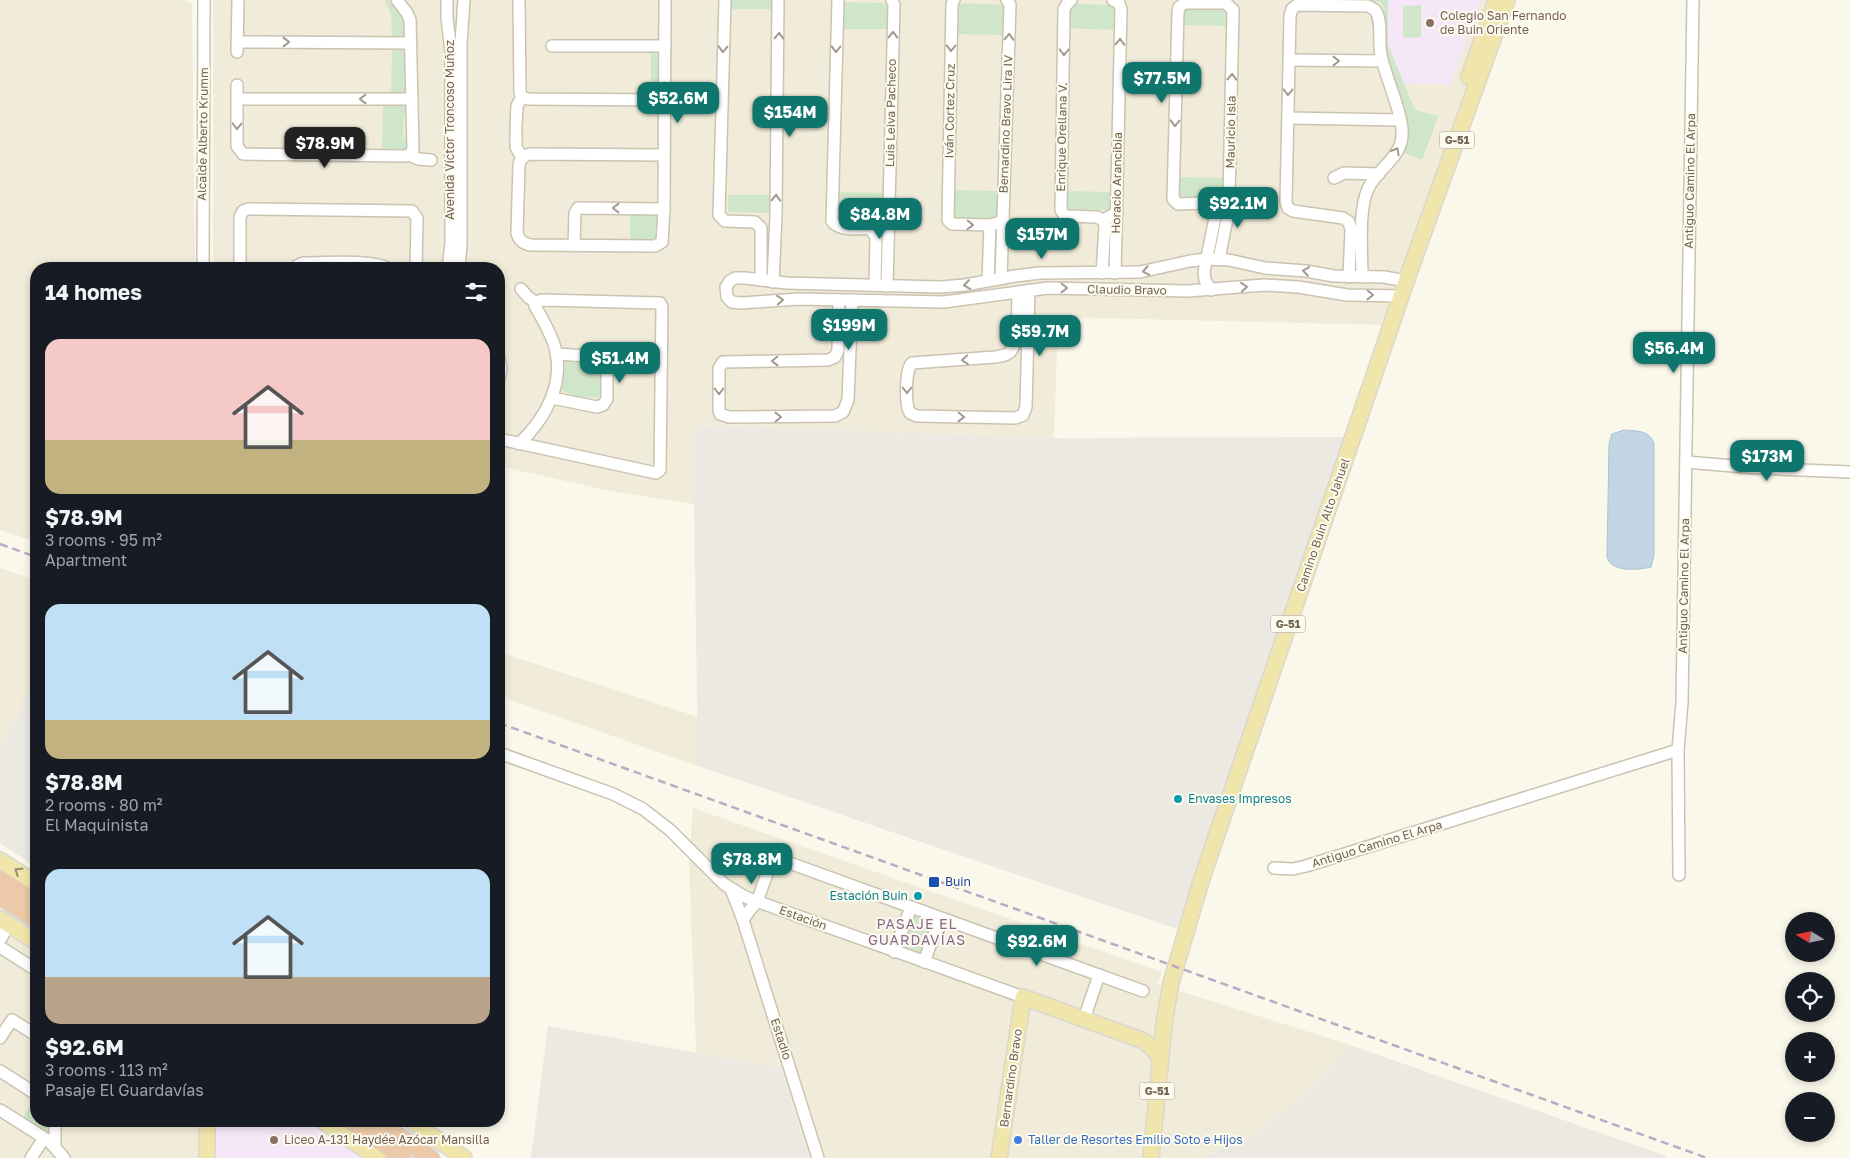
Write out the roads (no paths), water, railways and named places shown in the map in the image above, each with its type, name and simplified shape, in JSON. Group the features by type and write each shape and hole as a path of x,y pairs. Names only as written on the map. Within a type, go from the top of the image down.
{"highway":[{"path":"0,878 30,898"},
{"path":"0,897 30,916"},
{"path":"356,1127 380,1150 402,1158"},
{"path":"386,1127 432,1158"}],"main road":[{"name":"Camino Buin Alto Jahuel","path":"1406,281 1402,266 1496,0"},
{"name":"Camino Buin Alto Jahuel","path":"1164,1024 1174,969 1213,842 1362,414 1406,281 1507,0"},
{"path":"0,860 30,879"},
{"path":"3,921 30,938"},
{"name":"Estación","path":"1023,997 1134,1036 1149,1044 1160,1058"},
{"name":"Bernardino Bravo","path":"999,1158 1023,997"},
{"path":"1134,1036 1151,1034 1164,1024"},
{"name":"G-51","path":"1151,1158 1164,1024"},
{"path":"207,1127 207,1158"},
{"path":"334,1127 380,1150"},
{"path":"419,1127 464,1158"}],"street":[{"name":"Alcalde Alberto Krumm","path":"203,262 204,0"},
{"path":"238,0 238,47 411,42"},
{"path":"397,0 409,17 412,99 412,149 410,155"},
{"name":"Avenida Víctor Troncoso Muñoz","path":"447,0 451,52 458,262"},
{"name":"Avenida Víctor Troncoso Muñoz","path":"449,262 456,229 464,0"},
{"path":"519,0 520,93 522,97 517,106 516,147 522,158"},
{"path":"664,156 530,154 522,158 519,165 519,238 527,244 658,246 662,242 664,238 665,0"},
{"path":"725,0 719,215 725,221 756,224 776,216"},
{"path":"773,282 776,216 778,0"},
{"path":"838,0 832,221 834,225 840,228 866,228 888,224"},
{"name":"Luis Leiva Pacheco","path":"888,286 894,5 892,0"},
{"name":"Iván Cortez Cruz","path":"954,0 952,4 948,220 954,224 990,225"},
{"name":"Bernardino Bravo Lira IV","path":"1001,278 1010,5 1008,0"},
{"name":"Antiguo Camino El Arpa","path":"1274,868 1293,869 1306,866 1678,750 1682,702 1693,0"},
{"name":"Horacio Arancibia","path":"1115,273 1121,9 1116,1"},
{"name":"Enrique Orellana V.","path":"1069,2 1064,9 1061,208 1066,216 1097,217 1103,220"},
{"name":"Mauricio Isla","path":"1213,205 1206,203 1182,204 1175,202 1173,197 1178,12 1180,5 1187,2 1226,3 1230,6 1233,13 1230,196 1219,259"},
{"path":"1362,277 1363,211 1367,192 1399,147 1402,136 1400,120 1379,48 1377,12 1372,8 1363,6 1301,5 1292,9 1290,16 1286,202 1288,208 1297,212 1343,218 1352,217 1363,211"},
{"path":"552,46 665,46"},
{"path":"1289,60 1382,61"},
{"path":"237,85 237,146 239,151 245,155 410,155 418,159 431,160"},
{"path":"522,97 528,99 665,100"},
{"path":"238,99 412,99"},
{"path":"1288,118 1400,120"},
{"path":"1334,178 1344,173 1379,174"},
{"path":"1211,290 1204,277 1215,218 1213,205 1230,196"},
{"path":"574,245 574,213 578,208 664,209"},
{"path":"240,262 240,217 243,211 248,209 412,211 417,218 416,262"},
{"path":"1103,220 1116,213"},
{"path":"1339,294 1345,277 1351,230 1349,222 1343,218"},
{"name":"Horacio Arancibia","path":"1102,273 1105,226 1103,220"},
{"path":"988,281 990,225 1004,221"},
{"path":"756,224 762,233 761,280"},
{"path":"866,228 871,230 876,237 875,285"},
{"name":"Claudio Bravo","path":"1401,296 1339,294 1281,286 1249,286 1188,291 1043,289 968,300 925,302 799,299 741,303 732,302 727,297 726,287 733,279 745,278 773,282 926,287 955,286 1040,273 1148,271 1206,259 1219,259 1265,268 1345,277 1384,277 1406,281"},
{"path":"1040,273 1039,282 1043,289"},
{"path":"799,299 800,283"},
{"path":"925,302 926,287"},
{"path":"521,289 535,302 535,306 552,339 556,354 556,378 552,398 538,423 522,441"},
{"path":"1023,291 1027,356 1026,408 1022,415 1015,418 912,415 907,406 907,371 910,364 914,362 995,357 1004,355 1012,350 1016,341 1023,291"},
{"path":"505,435 522,441 656,473 660,470 662,304 657,302 580,300 538,300 535,302"},
{"path":"839,300 835,355 848,369"},
{"path":"849,354 835,355 828,360 723,362 719,368 719,410 722,416 729,417 835,416 841,414 845,410 848,400 852,300"},
{"path":"1012,350 1027,356"},
{"path":"552,398 598,407 603,405 607,399 607,360 604,357 556,354"},
{"path":"505,440 522,441"},
{"path":"1686,462 1757,468 1850,472"},
{"path":"1678,750 1679,875"},
{"name":"Estación","path":"505,755 613,794 643,809 670,830 717,878 731,889 757,902 1023,997"},
{"path":"743,920 757,902 773,857 1143,991"},
{"name":"Estadio","path":"731,889 743,920 818,1158"},
{"path":"894,952 911,907"},
{"path":"924,962 940,918"},
{"path":"0,940 3,921"},
{"path":"0,947 30,966"},
{"path":"1084,1019 1098,975"},
{"path":"0,1038 12,1020 30,1032"},
{"path":"0,1071 30,1090"},
{"path":"1,1112 55,1146 64,1158"},
{"path":"55,1127 55,1146"},
{"path":"31,1158 44,1138"}],"water":[{"path":"1624,430 1638,431 1646,434 1652,439 1654,444 1654,555 1651,567 1639,569 1619,568 1609,561 1607,556 1609,444 1612,434"}],"railway":[{"path":"0,544 30,555"},
{"path":"505,725 1707,1158"}],"place":[{"name":"Colegio San Fernando de Buin Oriente","path":"1430,23"},
{"name":"Envases Impresos","path":"1178,799"},
{"name":"Buin","path":"934,882"},
{"name":"Estación Buin","path":"918,896"},
{"name":"Liceo A-131 Haydée Azócar Mansilla","path":"274,1140"},
{"name":"Taller de Resortes Emilio Soto e Hijos","path":"1018,1140"}],"district":[{"name":"PASAJE EL GUARDAVÍAS","path":"917,932"}]}
